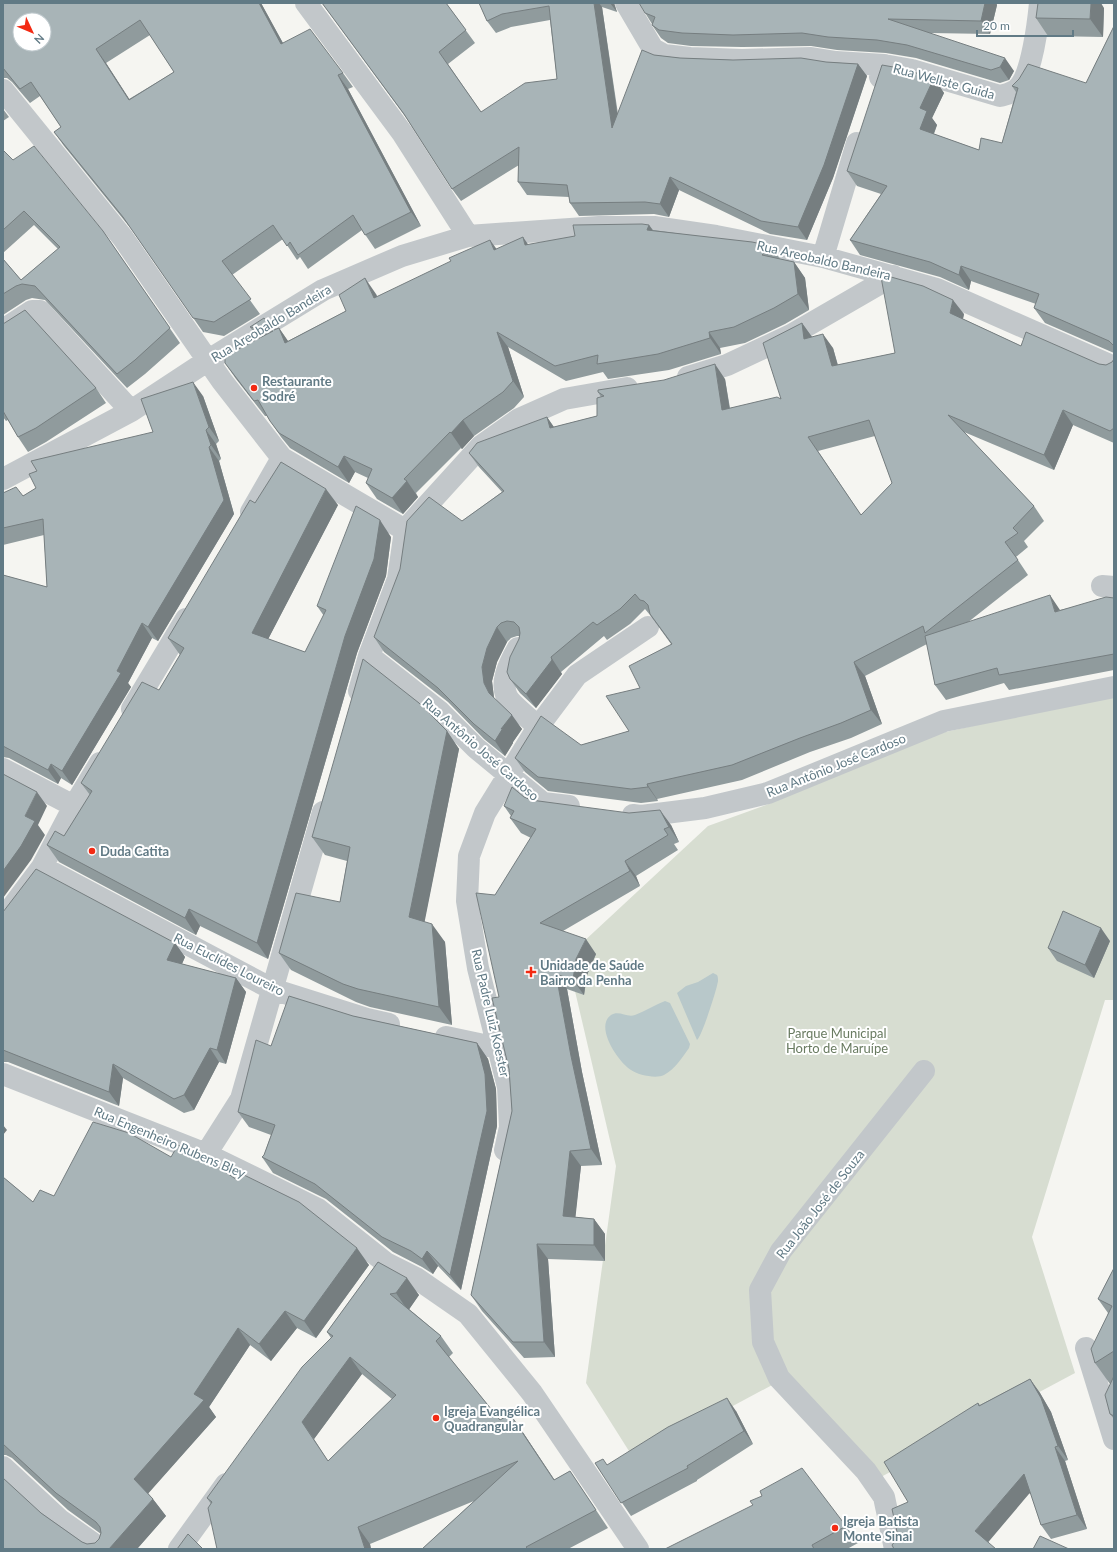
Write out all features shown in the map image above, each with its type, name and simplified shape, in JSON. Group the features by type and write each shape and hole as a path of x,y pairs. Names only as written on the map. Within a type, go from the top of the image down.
{"street":[{"path":"306,3 403,134 468,236"},
{"path":"626,3 654,49 664,55 690,58 742,60 812,58 836,62 884,65"},
{"name":"Rua Wellste Guida","path":"874,93 884,65 912,70 1000,96 1011,93 1019,88 1026,76 1038,21 1040,3"},
{"path":"3,90 123,238 207,361 250,419 278,467 405,530"},
{"path":"823,257 864,121"},
{"name":"Rua Areobaldo Bandeira","path":"3,479 131,411 207,361 323,290 402,256 468,236 599,227 654,227 716,236 823,257 938,288 1114,367"},
{"path":"672,382 727,366 791,334 893,276"},
{"path":"3,330 32,311 40,311 131,411"},
{"path":"353,709 369,656 398,579 405,530 481,446 519,419 564,399 650,385"},
{"path":"240,529 278,467"},
{"path":"123,725 196,604"},
{"name":"Rua Padre Luiz Koester","path":"501,1171 510,1127 508,1087 478,968 467,901 468,856 485,813 538,727 577,675 648,627"},
{"path":"518,648 508,666 504,689 509,700 538,727"},
{"name":"Rua Antônio José Cardoso","path":"369,656 440,712 476,748 543,803 590,809"},
{"name":"Rua Antônio José Cardoso","path":"612,812 641,816 705,808 768,793 944,721 1114,687"},
{"path":"4,916 42,867 74,806 111,745"},
{"path":"3,769 74,806"},
{"path":"206,1154 241,1099 329,792"},
{"name":"Rua Euclídes Loureiro","path":"42,867 272,989 367,1019 405,1028"},
{"path":"428,1033 498,1048"},
{"name":"Rua João José de Souza","path":"895,1549 884,1497 866,1471 779,1378 762,1342 760,1290 781,1251 924,1071"},
{"name":"Rua Engenheiro Rubens Bley","path":"3,1074 206,1154 318,1209 386,1263 416,1278 468,1314 532,1393 638,1549"},
{"path":"372,1282 386,1263"},
{"path":"468,1314 473,1291"},
{"path":"1086,1348 1114,1439"},
{"path":"179,1549 239,1466"},
{"path":"3,1467 60,1520 101,1549"}],"green space":[{"name":"Parque Municipal Horto de Maruípe","path":"1114,694 1114,1000 1105,1000 1032,1237 1075,1373 879,1478 787,1377 634,1459 586,1383 616,1166 567,957 708,826 766,805 941,733"}],"shaded area":[{"path":"713,973 718,976 717,986 706,1022 697,1040 677,993 686,986 698,982"},
{"path":"665,1001 670,1003 690,1044 689,1048 681,1059 668,1073 656,1077 647,1076 631,1070 620,1060 607,1036 605,1028 606,1021 611,1015 617,1013 632,1016"}],"building":[{"path":"3,3 259,3 281,44 310,29 343,73 338,75 411,212 365,235 353,215 298,255 290,242 287,246 273,225 222,261 251,299 214,322 193,318 123,217 54,132 61,127 31,82 20,89 3,68","holes":["140,20 174,72 129,100 96,49"]},
{"path":"322,3 446,3 466,30 439,52 481,112 525,83 557,79 549,6 502,14 487,21 479,3 594,3 612,128 642,50 654,55 680,58 733,60 801,58 826,62 858,64 824,165 798,227 761,221 670,177 660,204 645,202 570,203 567,185 518,182 519,147 452,189 404,114"},
{"path":"639,3 985,3 981,21 888,19 1005,58 1000,67 991,70 907,45 877,40 828,37 802,33 733,35 682,33 659,30 652,25 655,17 645,13"},
{"path":"1038,3 1091,3 1090,19 1036,18"},
{"path":"1114,26 1114,346 1109,341 1034,308 1039,294 961,266 959,275 930,262 850,240 887,186 847,171 882,65 899,68 934,78 920,108 927,111 920,129 979,150 981,138 1002,143 1018,88 1012,86 1019,79 1028,64 1086,83"},
{"path":"34,146 103,231 170,328 135,360 117,374 35,286 22,284 3,294 3,259 21,280 60,247 24,211 3,230 3,150 13,160"},
{"path":"573,225 649,225 647,230 752,242 771,246 762,255 794,262 798,294 774,308 734,327 709,332 710,338 658,354 597,364 598,355 555,366 497,332 513,381 503,392 463,420 451,433 450,432 404,479 407,481 392,498 366,483 372,469 344,456 338,467 279,433 258,400 254,401 225,363 225,356 273,331 250,327 264,318 274,330 279,328 285,343 346,311 339,295 365,278 374,298 451,261 449,258 490,240 494,250 523,237 525,245 575,236"},
{"path":"884,275 923,286 953,300 950,313 1021,346 1026,332 1099,364 1106,365 1114,359 1114,428 1110,431 1063,410 1044,455 948,415 1034,506 1013,528 1018,533 1005,542 1018,560 925,633 923,626 854,662 871,710 732,765 647,784 648,787 631,789 538,777 515,758 541,716 581,745 629,731 606,696 640,688 629,666 672,644 650,614 648,605 644,601 640,600 635,594 620,609 597,625 593,622 551,657 552,660 526,694 510,679 507,672 510,657 519,639 519,627 514,622 507,621 501,623 497,627 487,648 482,667 484,683 489,693 512,715 501,729 503,728 495,741 474,724 438,688 374,637 400,569 407,521 429,497 462,521 504,491 469,453 477,443 547,417 550,428 597,416 597,398 604,396 598,392 598,390 664,380 715,364 722,410 777,397 781,399 763,343 802,323 804,339 823,334 832,366 895,353 881,277","holes":["869,420 892,483 861,515 808,437"]},
{"path":"25,310 96,388 36,428 18,437 3,411 3,324"},
{"path":"193,382 209,427 206,430 211,445 209,447 224,500 148,627 142,623 117,671 121,673 62,771 51,764 48,770 3,746 3,575 47,587 43,519 3,528 3,493 16,487 23,496 36,488 29,474 37,471 31,461 153,432 141,399"},
{"path":"281,462 326,489 252,633 305,652 326,610 317,606 356,506 380,520 374,559 345,636 257,943 189,909 185,918 47,845 55,831 64,836 92,791 81,783 142,682 159,690 184,648 168,638 250,500 255,503"},
{"path":"1050,595 1055,612 1106,597 1114,598 1114,654 999,675 997,668 935,685 925,636"},
{"path":"363,659 419,703 447,731 409,917 432,924 439,1007 358,989 343,984 279,953 296,893 340,902 350,847 312,837"},
{"path":"3,774 37,792 25,816 35,821 21,846 3,871"},
{"path":"512,787 524,797 531,800 629,813 660,810 669,827 664,829 668,835 625,861 630,871 540,923 586,939 576,959 573,980 556,974 571,1056 591,1149 570,1151 563,1216 594,1219 594,1245 537,1244 544,1342 513,1342 471,1295 512,1111 509,1069 492,998 499,997 476,893 495,895 536,829 510,818 514,811 504,806"},
{"path":"36,869 175,943 167,960 236,978 217,1050 210,1048 184,1095 174,1099 113,1064 109,1092 3,1050 3,912"},
{"path":"1063,911 1101,928 1085,965 1048,948"},
{"path":"289,996 353,1016 477,1043 485,1074 487,1111 450,1275 427,1251 422,1259 411,1251 382,1237 315,1184 262,1157 275,1125 238,1112 256,1040 271,1046"},
{"path":"93,1122 129,1133 171,1157 178,1145 211,1162 237,1180 242,1174 299,1202 357,1248 304,1321 285,1311 259,1344 238,1328 194,1394 204,1400 134,1479 153,1499 109,1549 3,1549 3,1478 41,1513 82,1542 87,1544 95,1543 99,1539 101,1533 100,1527 96,1522 56,1493 3,1444 3,1177 33,1202 40,1190 54,1196"},
{"path":"378,1262 407,1278 396,1293 390,1294 441,1336 436,1341 500,1420 510,1414 554,1480 570,1471 596,1510 526,1547 528,1549 422,1549 518,1461 358,1527 365,1549 217,1549 208,1508 212,1502 207,1498 302,1367 333,1336 327,1332","holes":["350,1357 396,1395 328,1461 302,1422"]},
{"path":"1114,1268 1114,1351 1095,1363 1091,1349 1112,1306 1098,1299"},
{"path":"1114,1376 1114,1416 1110,1414 1105,1395"},
{"path":"1030,1379 1041,1398 1058,1446 1055,1447 1077,1515 1041,1525 1024,1474 975,1531 996,1549 894,1549 892,1545 897,1539 897,1532 892,1509 908,1502 884,1462 978,1403 979,1406"},
{"path":"727,1398 744,1431 687,1466 688,1468 621,1503 595,1463 603,1459 607,1465 668,1427"},
{"path":"802,1468 846,1526 812,1545 814,1549 665,1549 753,1505 750,1501 762,1496 760,1491"},
{"path":"188,1534 203,1549 177,1549"},
{"path":"1040,1536 1069,1549 1033,1549"}],"place":[{"name":"Restaurante Sodré","path":"254,388"},
{"name":"Duda Catita","path":"92,851"},
{"name":"Unidade de Saúde Bairro da Penha","path":"531,972"},
{"name":"Igreja Evangélica Quadrangular","path":"436,1418"},
{"name":"Igreja Batista Monte Sinai","path":"835,1528"}]}
